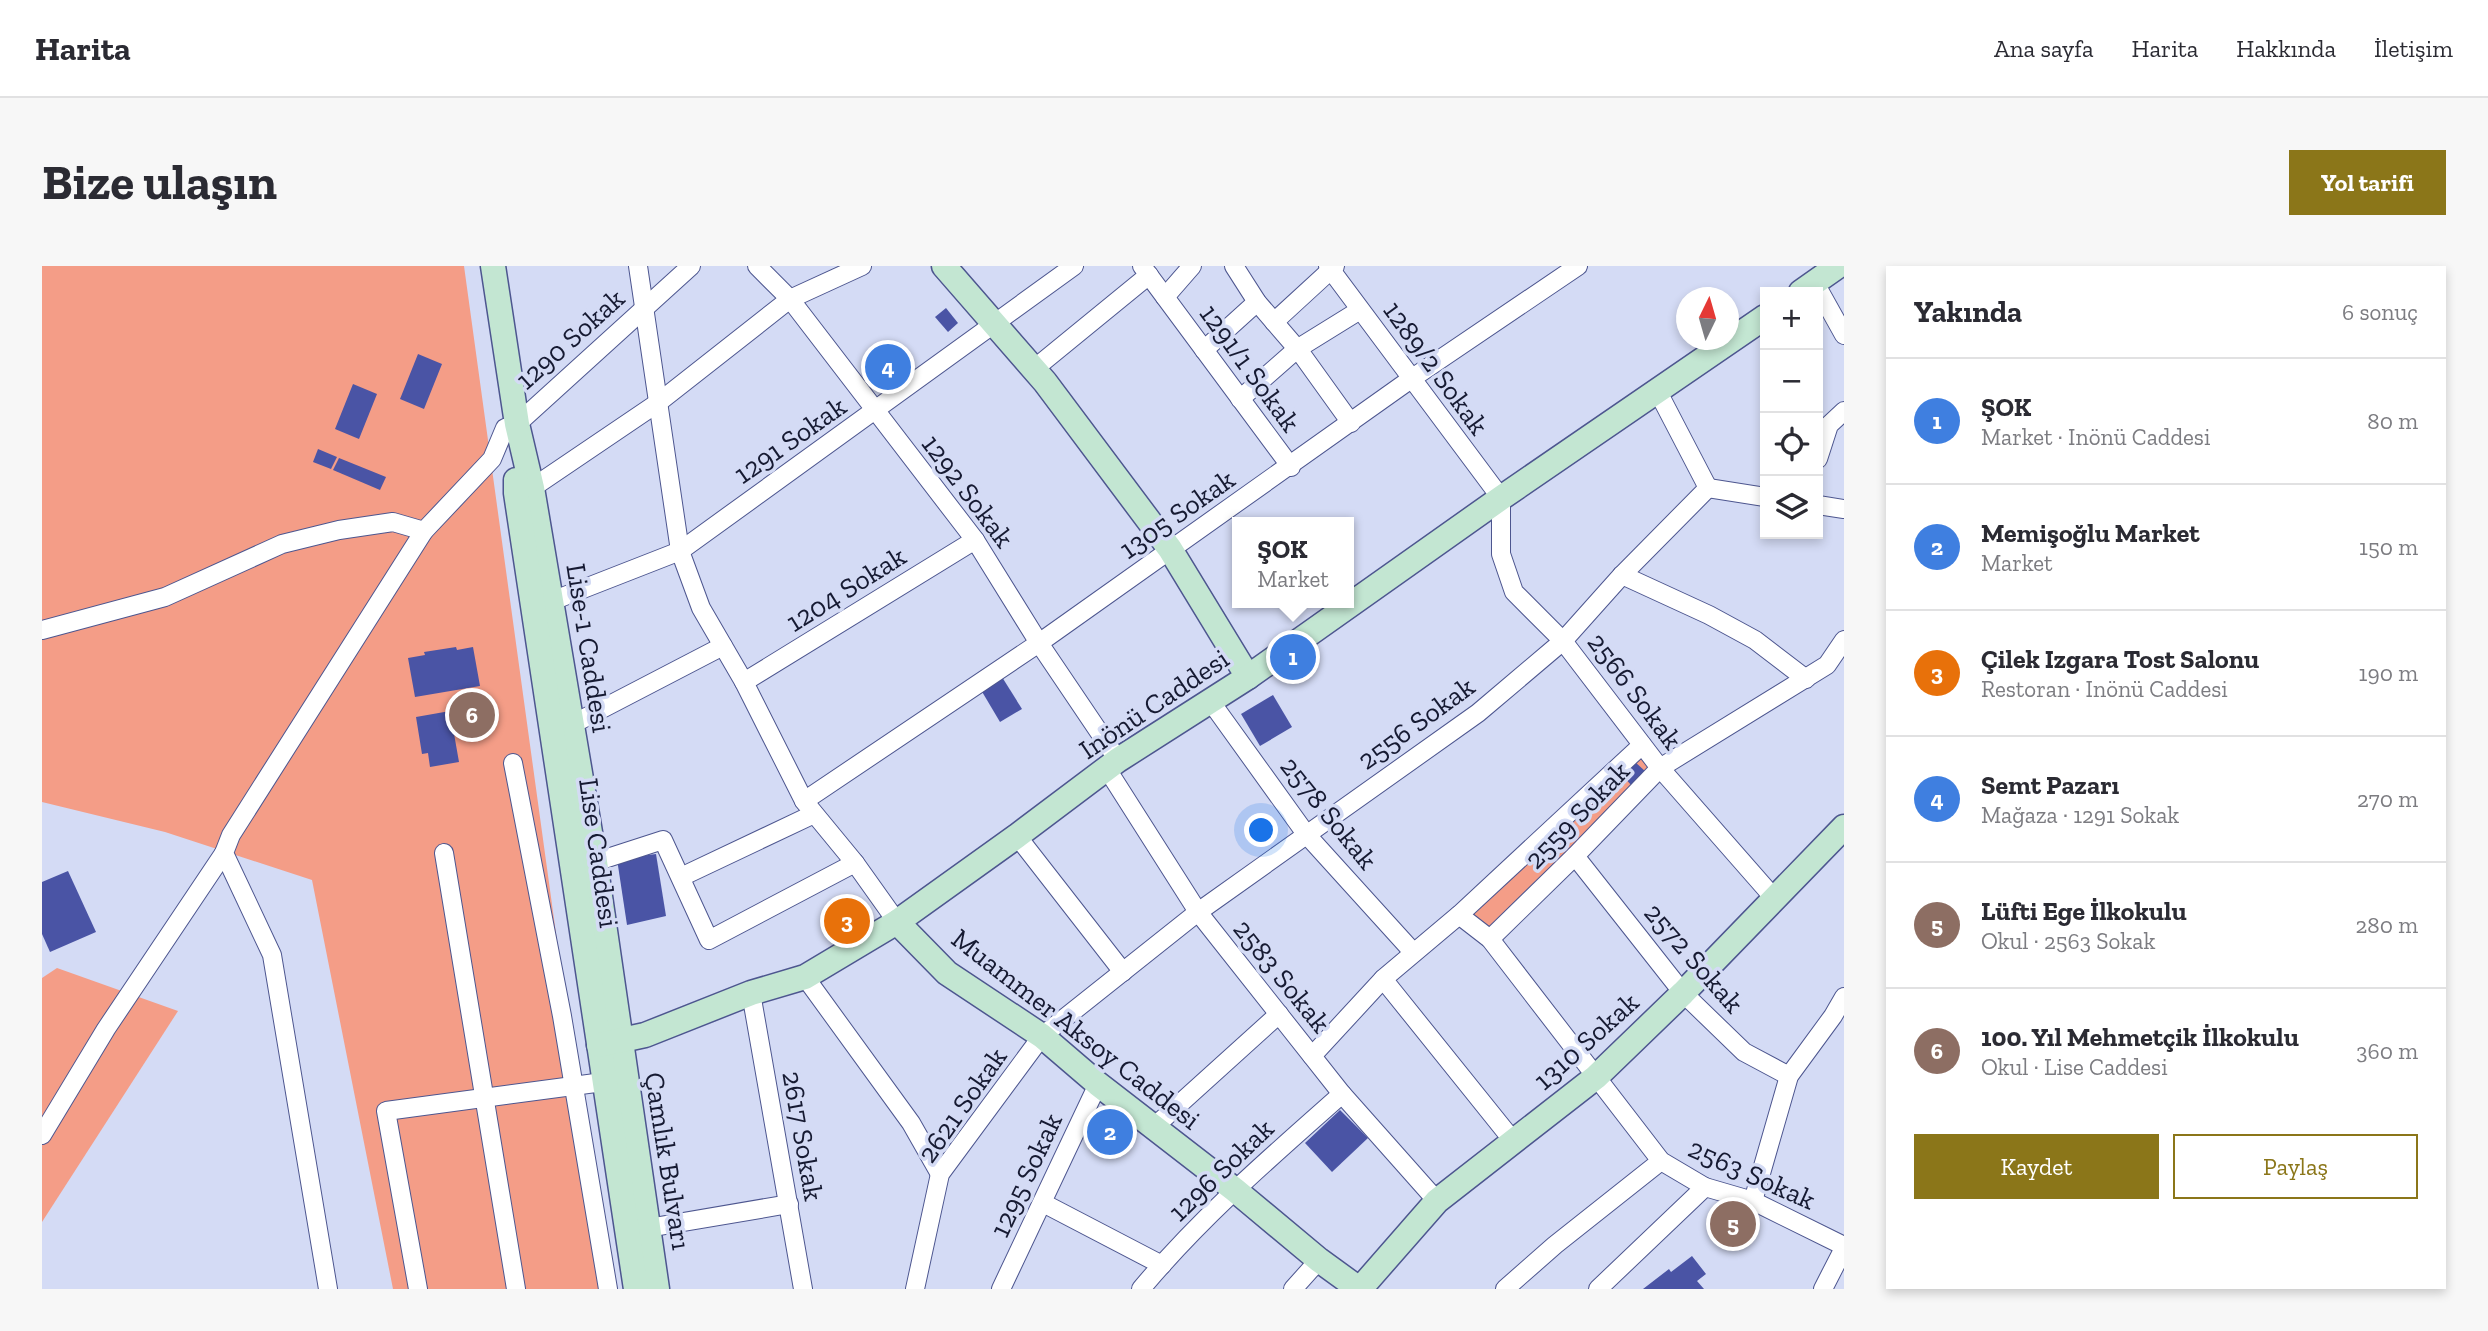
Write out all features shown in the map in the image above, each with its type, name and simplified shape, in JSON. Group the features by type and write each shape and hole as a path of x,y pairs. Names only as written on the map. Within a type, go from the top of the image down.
{"street":[{"name":"Lise-1 Caddesi","path":"493,266 517,424 532,488 595,862 609,1043"},
{"name":"Muammer Aksoy Caddesi","path":"638,266 680,551 701,608 744,682 809,808 855,863 897,922 947,973 1042,1037 1319,1260 1360,1289"},
{"name":"1290 Sokak","path":"42,1135 106,1029 224,853 230,835 424,531 492,459 505,428 517,424 691,266"},
{"name":"1292 Sokak","path":"757,266 789,299 975,540 1113,765"},
{"path":"532,488 659,402 789,299 862,266"},
{"path":"944,266 1034,369 1170,550 1248,677"},
{"name":"1291 Sokak","path":"552,601 680,551 1074,266"},
{"path":"1165,297 1192,266"},
{"path":"1234,266 1257,302 1297,349 1351,423"},
{"name":"1305 Sokak","path":"681,877 809,808 1412,379 1578,266"},
{"path":"1809,287 1838,266"},
{"path":"1274,322 1331,267"},
{"name":"1289/2 Sokak","path":"1331,267 1500,498"},
{"path":"1034,369 1146,271"},
{"name":"1291/1 Sokak","path":"1146,271 1291,467"},
{"path":"1204,349 1257,302"},
{"path":"1823,308 1844,335"},
{"path":"1240,399 1297,349 1360,310"},
{"name":"Inönü Caddesi","path":"1354,602 1760,320"},
{"path":"1657,390 1707,488 1760,496"},
{"path":"1823,444 1829,425 1844,411"},
{"name":"Lise Caddesi","path":"517,424 516,493 609,1043 603,1082"},
{"name":"2556 Sokak","path":"1042,1037 1198,912 1478,713 1563,641 1622,575 1707,488"},
{"name":"2566 Sokak","path":"1500,498 1501,554 1514,592 1563,641 1660,768 1774,898"},
{"path":"1823,506 1844,509"},
{"path":"42,629 165,597 282,544 340,530 393,522 424,531"},
{"name":"1204 Sokak","path":"744,682 975,540"},
{"path":"1622,575 1709,615 1755,640 1806,679"},
{"name":"Inönü Caddesi","path":"609,1043 645,1035 751,993 806,977 897,922 1113,765 1248,677 1345,608"},
{"name":"2559 Sokak","path":"1490,939 1660,768 1827,666 1844,640"},
{"path":"571,725 723,646"},
{"name":"2578 Sokak","path":"1211,702 1306,834 1413,952"},
{"name":"2559 Sokak","path":"1312,1056 1383,979 1459,915 1642,745"},
{"path":"513,763 562,1016 608,1289"},
{"name":"2583 Sokak","path":"1113,765 1198,912 1342,1094 1437,1201"},
{"name":"1310 Sokak","path":"1360,1289 1437,1201 1596,1077 1683,993 1844,827"},
{"path":"1017,836 1123,972"},
{"path":"595,862 663,840 709,940 855,863"},
{"path":"224,853 272,955 328,1289"},
{"path":"444,853 516,1289"},
{"name":"2572 Sokak","path":"1575,856 1683,993 1744,1052 1789,1076"},
{"name":"2563 Sokak","path":"1459,915 1490,939 1661,1161 1705,1187 1753,1201 1844,1247"},
{"path":"806,977 911,1123 940,1174"},
{"path":"1383,979 1514,1142"},
{"name":"2617 Sokak","path":"751,993 803,1289"},
{"path":"1753,1201 1789,1076 1844,997"},
{"path":"1154,1127 1279,1014"},
{"name":"2621 Sokak","path":"915,1289 940,1174 1042,1037"},
{"name":"Çamlık Bulvarı","path":"609,1043 648,1228 657,1289"},
{"path":"418,1289 386,1111 603,1082"},
{"name":"Çamlık Bulvarı","path":"603,1082 636,1289"},
{"name":"1295 Sokak","path":"1001,1289 1098,1084"},
{"name":"1296 Sokak","path":"1141,1289 1235,1190 1342,1094"},
{"path":"1505,1289 1555,1245 1661,1161"},
{"path":"1598,1289 1705,1187"},
{"path":"1043,1203 1161,1265"},
{"path":"648,1228 789,1204"},
{"path":"1823,1289 1844,1247"},
{"path":"1293,1289 1319,1260"}],"shaded area":[{"path":"42,266 464,266 605,1289 393,1289 312,880 165,832 42,802"},
{"path":"1642,745 1660,768 1490,939 1459,915"},
{"path":"57,968 178,1011 42,1222 42,978"}],"building":[{"path":"946,308 958,323 948,332 935,317"},
{"path":"418,354 442,364 424,409 400,399"},
{"path":"353,384 377,394 359,439 335,429"},
{"path":"318,449 337,457 331,469 313,462"},
{"path":"339,458 386,477 380,490 333,470"},
{"path":"456,647 457,650 473,647 480,686 415,697 408,658 425,655 424,652"},
{"path":"1002,677 1022,709 1000,722 981,690"},
{"path":"1273,695 1292,727 1260,746 1241,714"},
{"path":"450,711 459,762 430,767 428,753 422,754 416,717"},
{"path":"1634,761 1646,772 1632,786 1621,774"},
{"path":"656,854 666,916 627,925 617,859"},
{"path":"68,871 96,932 50,952 42,934 42,882"},
{"path":"1340,1110 1368,1138 1332,1172 1305,1143"},
{"path":"1692,1256 1706,1274 1697,1281 1704,1289 1643,1289 1669,1269 1671,1272"}],"place":[{"name":"Semt Pazarı","path":"888,367"},
{"name":"ŞOK","path":"1293,657"},
{"name":"100. Yıl Mehmetçik İlkokulu","path":"472,715"},
{"name":"Çilek Izgara Tost Salonu","path":"847,921"},
{"name":"Memişoğlu Market","path":"1110,1132"},
{"name":"Lüfti Ege İlkokulu","path":"1733,1224"}]}
